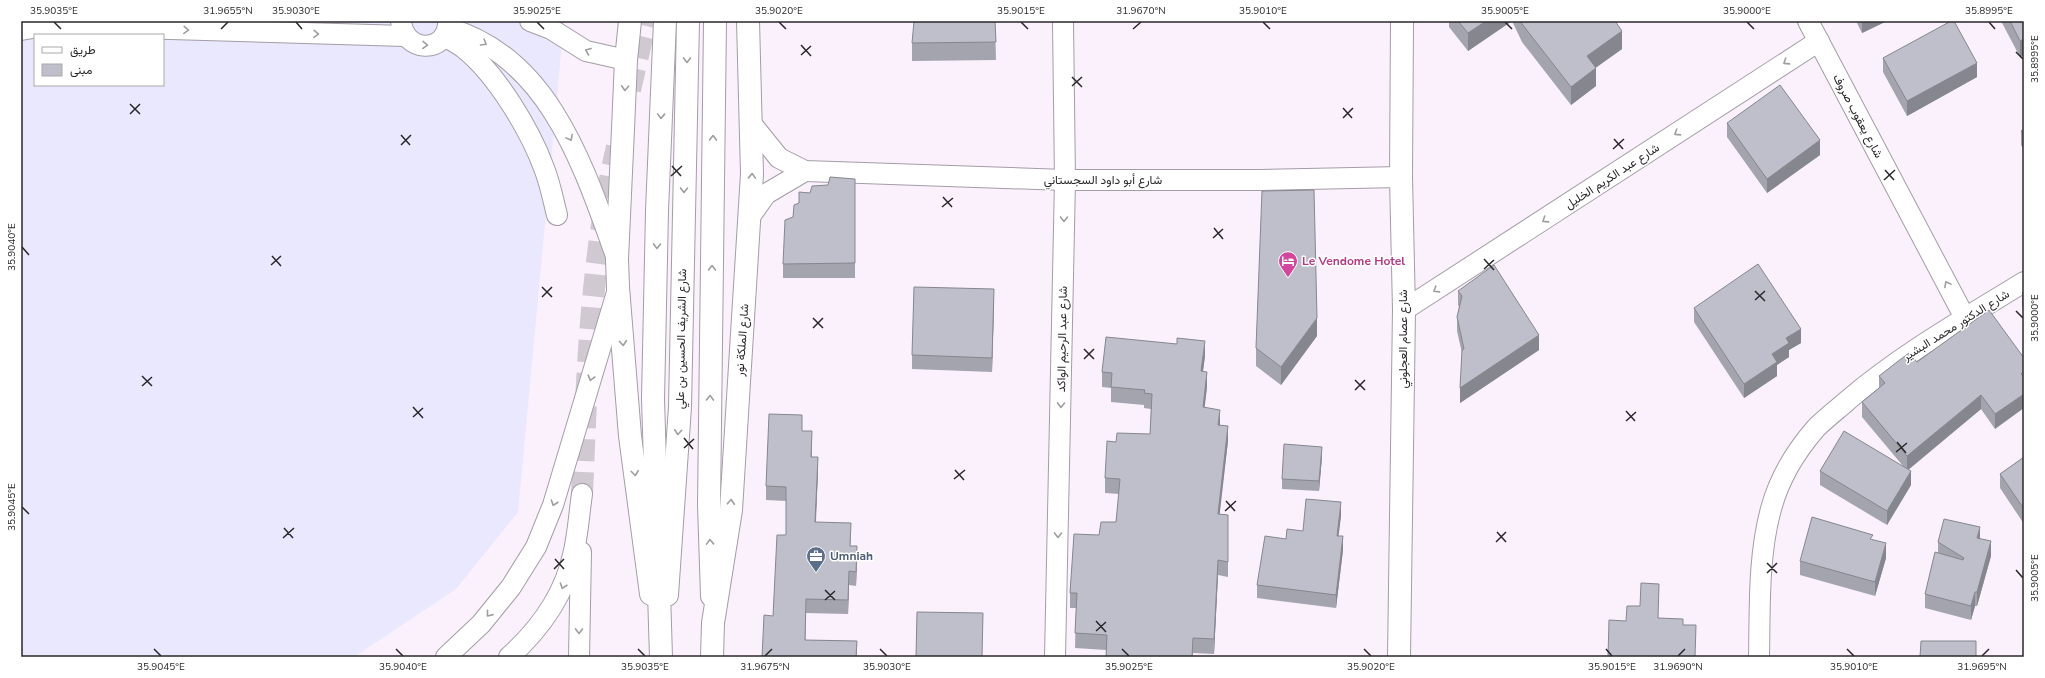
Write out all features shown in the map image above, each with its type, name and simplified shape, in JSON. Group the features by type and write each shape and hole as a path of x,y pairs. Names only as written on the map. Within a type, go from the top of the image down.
{"main road":[{"path":"630,21 626,60 617,259 618,287 630,436 661,657"},
{"path":"661,657 654,473 653,399 655,364 657,211 665,21"},
{"name":"شارع الشريف الحسين بن علي","path":"661,657 680,407 688,21"},
{"path":"713,623 709,506 715,21"},
{"name":"شارع الملكة نور","path":"712,657 713,623 731,510 752,174 748,21"},
{"name":"شارع عصام العجلوني","path":"1399,657 1404,310 1401,177 1402,21"}],"street":[{"path":"530,21 551,29 586,51 626,60"},
{"name":"شارع عبد الرحيم الواكد","path":"1055,657 1065,180 1063,21"},
{"name":"شارع يعقوب صروف","path":"1808,21 1965,318"},
{"path":"21,30 39,27 68,26 403,29 416,44 422,46 435,44 447,28"},
{"path":"447,28 483,65 511,105 545,168 557,215"},
{"path":"447,28 480,40 499,52 514,66 550,106 573,144 617,259"},
{"name":"شارع عبد الكريم الخليل","path":"1404,310 1818,41"},
{"path":"750,122 779,158 805,171"},
{"path":"749,218 766,194 805,171"},
{"name":"شارع أبو داود السجستاني","path":"805,171 1065,180 1260,180 1401,177"},
{"name":"شارع الدكتور محمد البشير","path":"1759,657 1764,551 1771,510 1781,480 1798,451 1817,427 1865,386 1901,359 2024,282"},
{"path":"446,657 481,624 511,587 536,547 553,506 618,287"},
{"path":"509,657 543,622 561,592 573,555 582,494 579,657"}],"shaded area":[{"path":"21,21 564,21 518,512 456,589 354,657 21,657"}],"building":[{"path":"914,21 995,21 996,42 912,43"},
{"path":"1458,21 1486,21 1468,33"},
{"path":"1521,21 1615,21 1622,31 1587,56 1596,68 1571,87"},
{"path":"1951,21 1954,21 1977,63 1907,101 1883,58"},
{"path":"2010,21 2024,21 2024,39 2020,41"},
{"path":"1780,85 1820,140 1767,179 1727,123"},
{"path":"830,177 855,179 855,263 783,264 785,220 793,217 794,205 799,203 799,192 810,193 812,186 828,185"},
{"name":"Le Vendome Hotel","path":"1314,190 1317,318 1281,367 1256,348 1262,191"},
{"path":"1758,264 1801,329 1786,338 1789,343 1772,354 1777,362 1744,384 1694,308"},
{"path":"1494,265 1539,335 1460,388 1462,350 1464,349 1457,317 1462,296 1458,291"},
{"path":"914,287 994,289 992,358 912,355"},
{"path":"1989,310 2024,358 2024,372 2021,374 2024,377 2024,394 1995,414 1981,395 1907,456 1862,402 1885,383 1879,376 1909,353 1917,362"},
{"path":"1106,337 1177,344 1177,338 1205,341 1201,371 1207,372 1203,407 1220,410 1218,425 1228,426 1218,514 1228,515 1228,562 1218,560 1214,639 1193,638 1192,657 1106,657 1107,635 1075,633 1077,593 1070,593 1074,534 1099,535 1101,522 1116,522 1120,479 1105,478 1107,441 1116,442 1117,433 1150,434 1152,394 1144,393 1145,390 1111,387 1112,373 1102,372"},
{"path":"769,414 802,415 802,431 812,431 811,457 818,457 815,522 851,523 850,546 857,546 856,572 849,571 848,600 806,599 805,640 857,641 856,657 762,657 764,615 773,616 777,535 786,535 786,487 766,486"},
{"path":"1844,431 1911,471 1887,511 1820,471"},
{"path":"1284,444 1322,447 1319,481 1282,479"},
{"path":"2024,457 2024,509 2000,474"},
{"path":"1306,499 1341,502 1337,536 1343,536 1336,595 1257,585 1265,536 1286,539 1287,529 1303,531"},
{"path":"1812,517 1873,535 1870,539 1886,543 1875,582 1800,561"},
{"path":"1944,519 1980,527 1977,538 1991,541 1977,592 1975,592 1971,606 1925,594 1935,552 1963,560 1964,558 1938,542"},
{"path":"1641,583 1659,584 1658,618 1683,619 1683,625 1696,625 1695,657 1608,657 1609,620 1626,621 1627,606 1640,606"},
{"path":"917,612 983,613 982,657 916,657"},
{"path":"1921,641 1976,641 1976,657 1920,657"}],"tunnel":[{"path":"630,90 646,21"},
{"path":"582,494 588,363 595,276 608,190 617,147"}],"place":[{"name":"Le Vendome Hotel","path":"1288,278"},
{"name":"Umniah","path":"816,573"}]}
